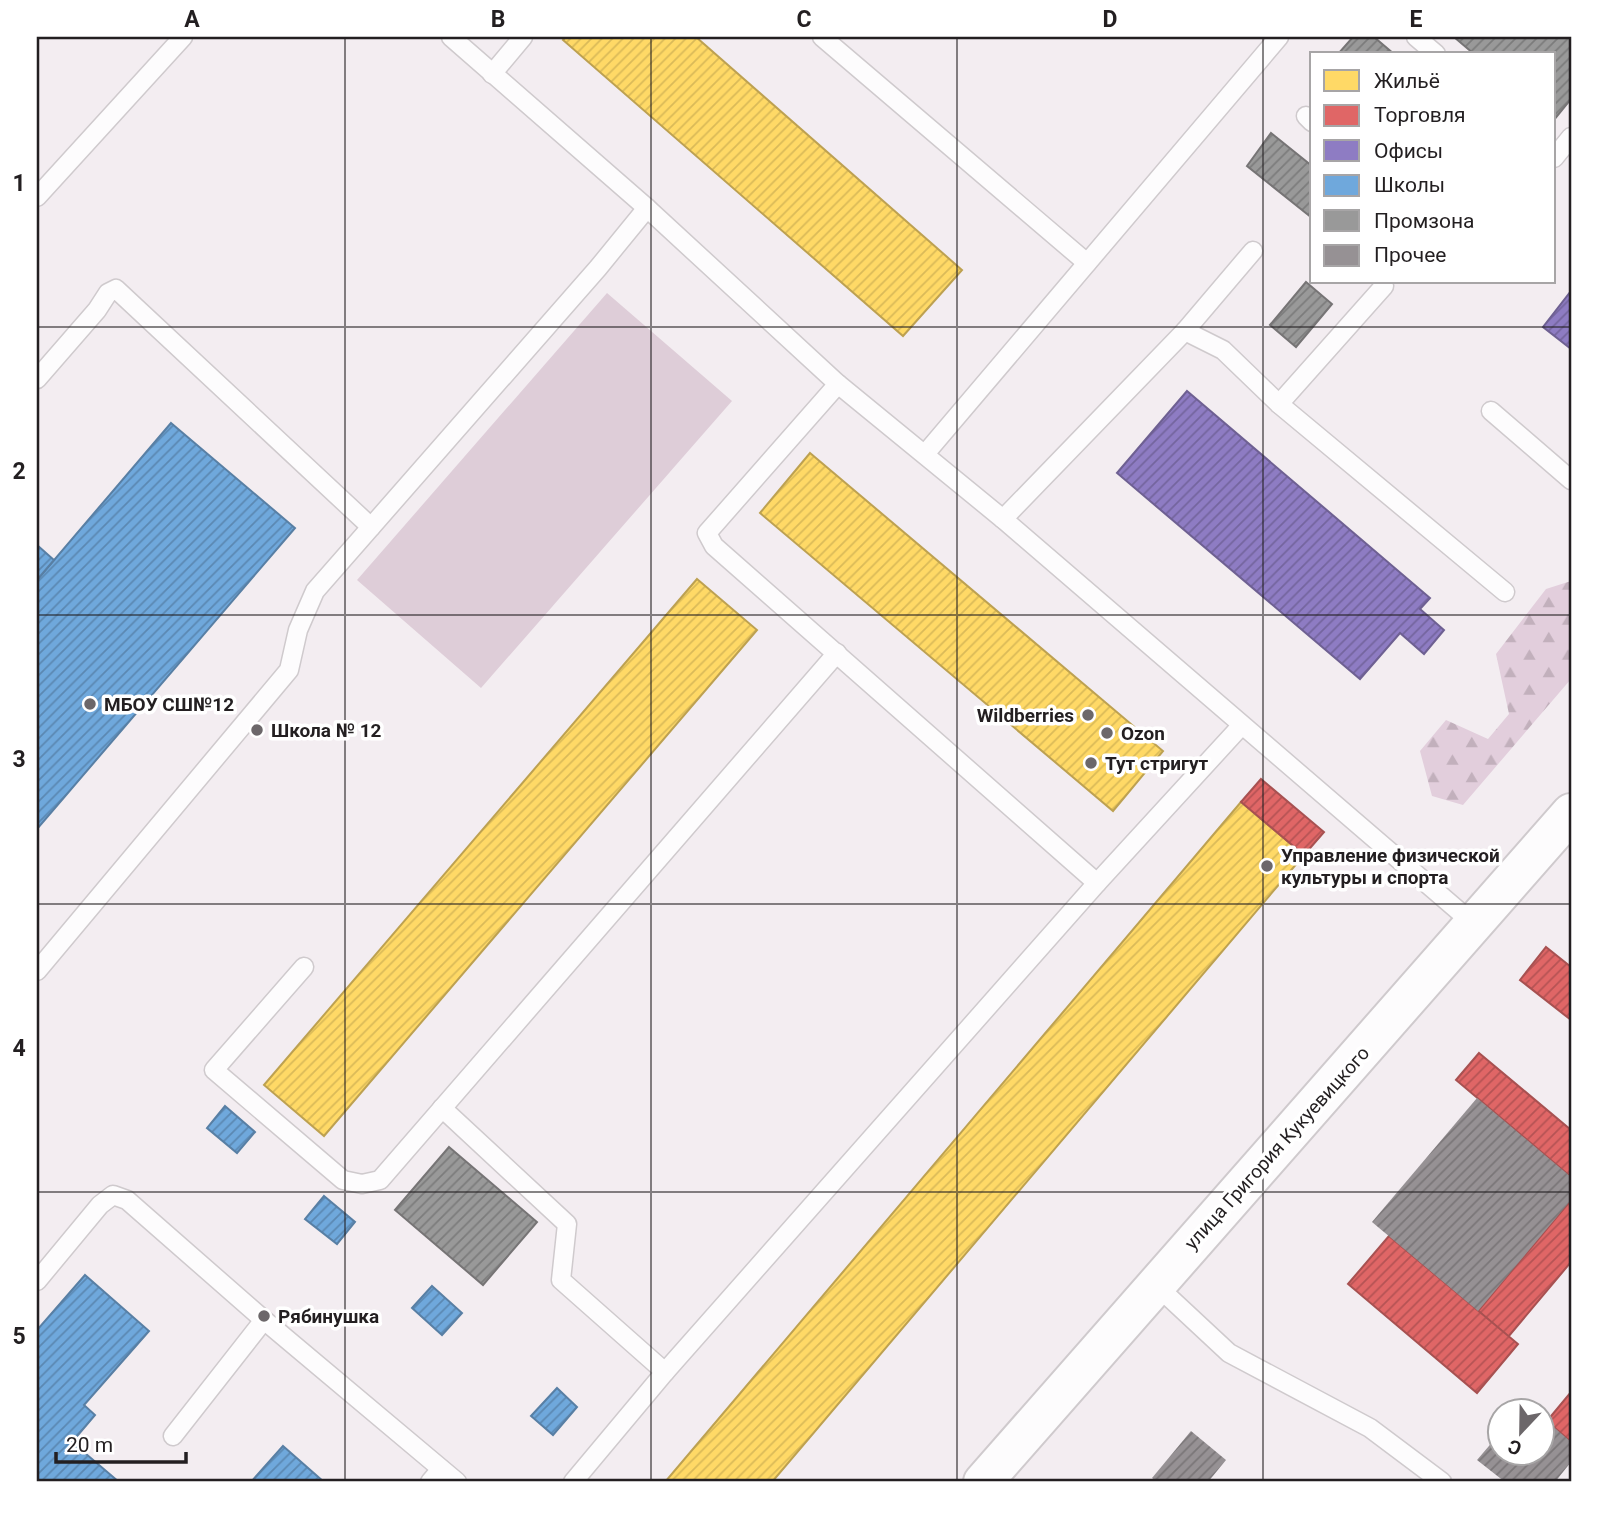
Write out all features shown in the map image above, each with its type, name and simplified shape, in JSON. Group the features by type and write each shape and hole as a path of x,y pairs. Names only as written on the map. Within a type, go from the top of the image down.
{"street":[{"name":"улица Григория Кукуевицкого","path":"983,1482 1571,813"}],"lane":[{"path":"37,198 183,37"},
{"path":"452,37 647,208 838,384 1003,519 1475,925"},
{"path":"492,74 523,37"},
{"path":"822,37 1087,263"},
{"path":"925,454 1279,37"},
{"path":"1416,37 1434,52"},
{"path":"1556,156 1571,137"},
{"path":"37,971 289,670 298,630 315,591 598,268 647,208"},
{"path":"1003,519 1185,331 1253,251"},
{"path":"1279,404 1384,286"},
{"path":"37,379 97,310 108,293 116,289 371,527"},
{"path":"1185,331 1223,350 1279,404 1505,592"},
{"path":"838,384 707,533 714,546 1097,883"},
{"path":"1491,411 1571,480"},
{"path":"304,967 219,1061 214,1070 343,1180 362,1184 380,1180 837,653"},
{"path":"573,1482 665,1372 1097,883 1241,726"},
{"path":"442,1108 567,1224 561,1280 665,1372"},
{"path":"37,1281 100,1205 113,1195 127,1200 435,1476 457,1482"},
{"path":"1156,1284 1229,1353 1370,1428 1442,1482"},
{"path":"173,1436 264,1320"}],"green space":[{"path":"1571,581 1571,679 1463,805 1432,796 1420,751 1446,720 1488,739 1509,714 1496,654 1546,589"}],"shaded area":[{"path":"607,293 732,401 481,688 357,580"}],"building: Жильё":[{"path":"566,37 696,37 962,270 903,336 563,40"},
{"path":"810,453 1163,751 1113,811 760,513"},
{"path":"697,579 757,630 324,1136 264,1085"},
{"path":"1241,802 1304,855 772,1482 665,1482"}],"building: Торговля":[{"path":"1261,779 1324,832 1304,855 1241,802"},
{"path":"1546,947 1571,967 1571,1020 1520,980"},
{"path":"1479,1053 1571,1130 1571,1177 1456,1080"},
{"path":"1571,1200 1571,1262 1508,1337 1478,1311"},
{"path":"1389,1236 1518,1344 1477,1393 1348,1284"},
{"path":"1571,1392 1571,1442 1556,1429 1556,1410"}],"building: Офисы":[{"path":"1571,291 1571,349 1543,327"},
{"path":"1187,391 1430,598 1420,609 1444,630 1424,654 1400,633 1360,679 1117,473"}],"building: Школы":[{"name":"МБОУ СШ№12","path":"171,423 295,528 37,829 37,580"},
{"path":"37,545 54,560 37,580"},
{"path":"225,1106 255,1132 237,1153 207,1128"},
{"path":"324,1196 355,1222 337,1244 305,1219"},
{"path":"85,1275 149,1331 84,1405 95,1415 72,1442 119,1482 37,1482 37,1330"},
{"path":"432,1286 462,1313 442,1335 412,1308"},
{"path":"557,1388 577,1407 553,1435 531,1416"},
{"path":"283,1446 324,1482 251,1482"}],"building: Промзона":[{"path":"1353,37 1374,37 1392,52 1340,52"},
{"path":"1454,37 1571,37 1571,99 1556,118 1556,52 1472,52"},
{"path":"1271,133 1310,164 1310,216 1247,166"},
{"path":"1306,282 1332,304 1296,347 1270,325"},
{"path":"449,1147 537,1222 483,1285 395,1210"}],"building: Прочее":[{"path":"1477,1098 1571,1177 1571,1200 1478,1311 1372,1222"},
{"path":"1556,1429 1571,1442 1571,1462 1555,1482 1505,1482 1477,1460 1486,1449 1486,1466 1556,1466"},
{"path":"1191,1431 1226,1460 1208,1482 1157,1482 1152,1478"}],"place":[{"name":"МБОУ СШ№12","path":"90,704"},
{"name":"Wildberries","path":"1088,715"},
{"name":"Школа № 12","path":"257,730"},
{"name":"Ozon","path":"1107,733"},
{"name":"Тут стригут","path":"1091,763"},
{"name":"Управление физической культуры и спорта","path":"1267,866"},
{"name":"Рябинушка","path":"264,1316"}]}
